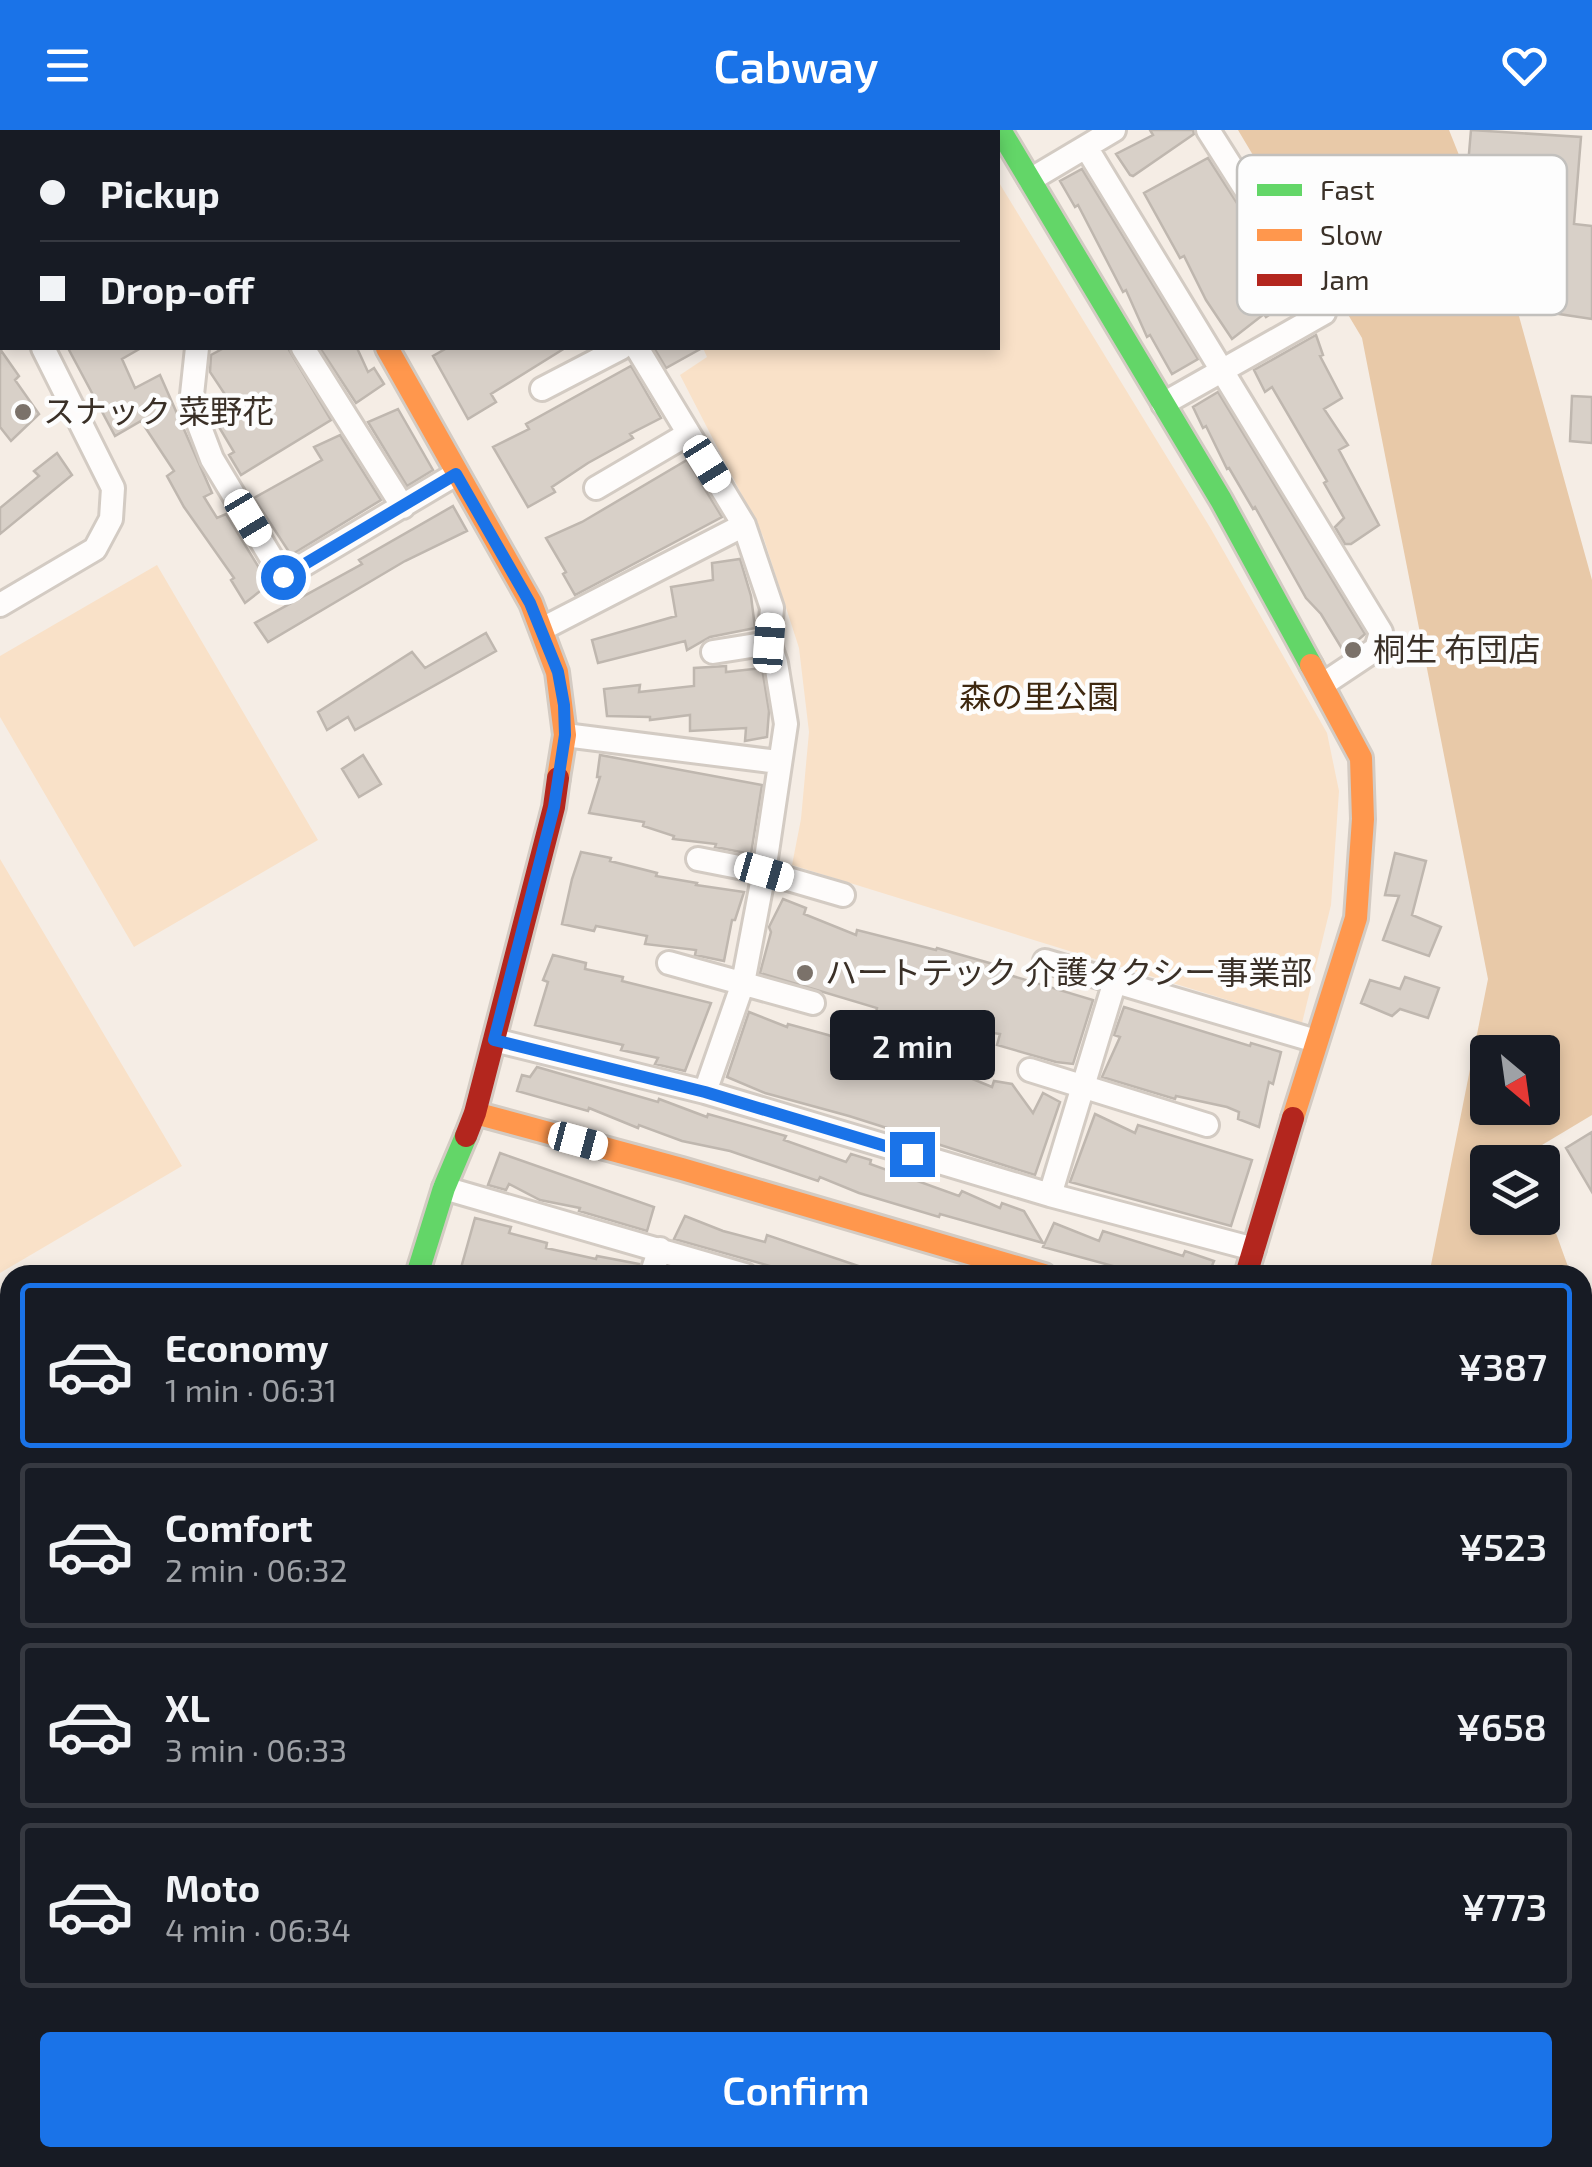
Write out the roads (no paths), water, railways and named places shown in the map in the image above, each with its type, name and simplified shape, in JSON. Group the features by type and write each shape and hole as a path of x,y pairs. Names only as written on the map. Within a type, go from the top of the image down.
{"street":[{"path":"1000,130 1221,500 1361,758 1356,918 1249,1265"},
{"path":"1030,180 1114,130"},
{"path":"1208,130 1237,176"},
{"path":"1086,146 1382,632 1376,649 1322,685"},
{"path":"1163,404 1320,315"},
{"path":"0,605 95,549 111,520 113,488 44,350"},
{"path":"197,350 191,404 212,459 283,577 456,474"},
{"path":"304,350 404,507"},
{"path":"390,350 542,629 558,672 565,735 554,807 475,1113 444,1188 420,1265"},
{"path":"542,389 617,350"},
{"path":"638,350 744,524 772,608 769,643 786,724 764,872 742,983 705,1092"},
{"path":"596,488 688,434"},
{"path":"542,629 744,524"},
{"path":"713,652 769,643"},
{"path":"565,735 778,762"},
{"path":"698,859 843,894"},
{"path":"1044,961 1316,1041"},
{"path":"670,962 813,1003"},
{"path":"1050,1196 1115,981"},
{"path":"494,1040 705,1092 1050,1196 1254,1249"},
{"path":"1030,1070 1207,1125"},
{"path":"475,1113 682,1168 1010,1265"},
{"path":"444,1188 713,1265"},
{"path":"654,1265 660,1249"}],"place":[{"name":"スナック 菜野花","path":"23,412"},
{"name":"桐生 布団店","path":"1353,650"},
{"name":"ハートテック 介護タクシー事業部","path":"805,973"}],"park label":[{"name":"森の里公園","path":"1039,697"}]}
